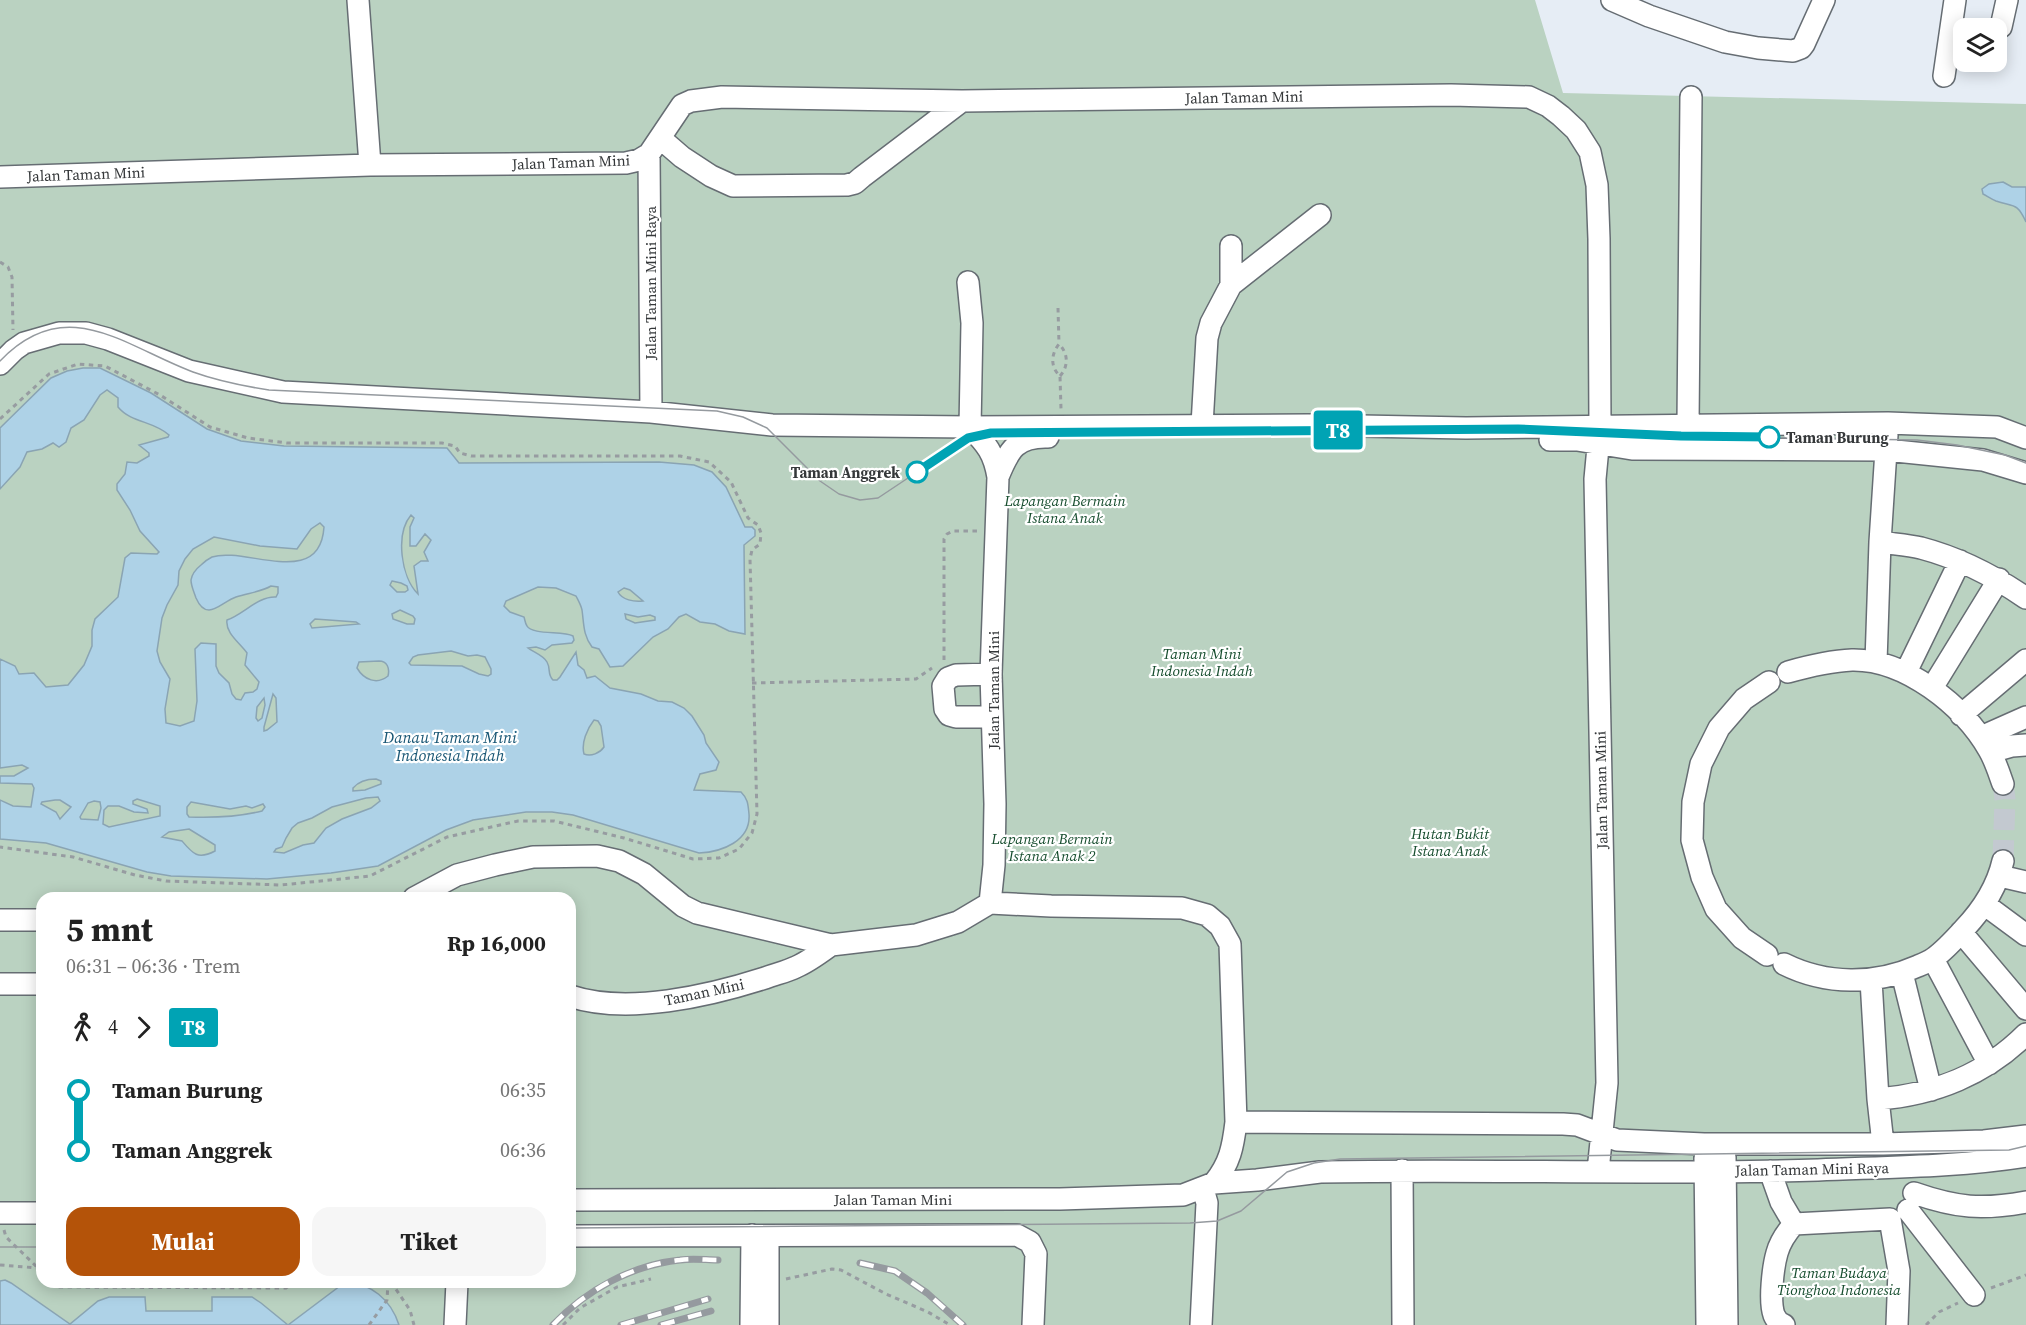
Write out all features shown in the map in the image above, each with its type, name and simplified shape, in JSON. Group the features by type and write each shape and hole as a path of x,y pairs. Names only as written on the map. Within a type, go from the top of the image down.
{"street":[{"path":"358,0 370,165"},
{"path":"1612,0 1648,16 1725,42 1793,51 1804,44 1824,0"},
{"path":"1944,76 1955,0"},
{"path":"2003,18 2007,0"},
{"name":"Jalan Taman Mini","path":"0,177 370,165 626,163 639,160 655,146 682,105 691,101 722,97 962,101 1451,94 1529,97 1548,106 1576,130 1590,153 1597,185 1599,240 1598,435 1595,479 1606,1083 1598,1171 1320,1172 1209,1186 1183,1195 1060,1199 576,1200"},
{"path":"1688,424 1691,97"},
{"path":"655,146 733,186 847,185 855,183 962,101"},
{"name":"Jalan Taman Mini Raya","path":"651,412 655,146"},
{"path":"1202,425 1207,338 1211,323 1231,285 1320,215"},
{"path":"1231,246 1231,285"},
{"path":"968,282 972,323 970,427"},
{"name":"Jalan Taman Mini","path":"7,357 24,343 59,333 86,333 108,339 189,371 283,392 651,412 772,425 970,427 1202,425 1466,428 1598,435 1632,449 1886,450 1983,460 2026,473"},
{"path":"1876,662 1887,423"},
{"path":"1598,435 1688,424 1887,423 2026,426"},
{"name":"Jalan Taman Mini","path":"970,427 987,445 995,460 998,477 991,674 995,804 994,865 990,903"},
{"path":"1997,427 2026,438"},
{"name":"Jalan Taman Mini","path":"998,477 1013,448 1034,436 1577,440 1598,435"},
{"path":"1880,542 1920,548 1960,561 1999,579 2026,598"},
{"path":"1906,672 1960,561"},
{"path":"1932,688 1999,579"},
{"path":"1788,672 1823,663 1853,660 1876,662 1906,672 1932,688 1961,715 1986,745 2003,784"},
{"path":"1961,715 2026,660"},
{"path":"991,674 956,675 948,678 943,686 945,709 949,715 992,717"},
{"path":"1769,682 1744,699 1719,728 1701,764 1693,802 1692,840 1702,877 1716,909 1742,938 1775,960 1802,973 1837,980 1871,980 1902,973 1933,959 1973,920 1984,904 2001,869 2026,882"},
{"path":"1986,745 2026,717"},
{"path":"1986,745 2026,745"},
{"path":"426,892 457,876 533,857 597,856 619,861 644,874 683,906 697,913 831,945 916,935 958,922 990,903 1182,908 1208,915 1220,926 1230,944 1236,1122 1233,1148 1225,1169 1209,1186 1201,1325"},
{"path":"1984,904 2026,935"},
{"path":"0,920 36,920"},
{"path":"1961,932 2026,1008"},
{"name":"Taman Mini","path":"576,998 586,1001 625,1003 667,1001 700,995 744,985 795,968 831,945"},
{"path":"1933,959 1989,1064"},
{"path":"1902,973 1931,1090"},
{"path":"1871,980 1883,1144"},
{"path":"0,984 36,984"},
{"path":"1878,1099 1906,1097 1964,1078 1989,1064 2026,1034"},
{"path":"1236,1122 1563,1124 1577,1125 1600,1135"},
{"name":"Jalan Taman Mini Raya","path":"1600,1135 1617,1140 1715,1144 1883,1144 1984,1141 2026,1136"},
{"path":"1707,1325 1715,1144"},
{"name":"Jalan Taman Mini Raya","path":"1598,1171 1770,1171 1917,1166 1986,1163 2026,1156"},
{"path":"1897,1325 1904,1208 1917,1166"},
{"path":"1402,1170 1403,1325"},
{"path":"1715,1171 1727,1325"},
{"path":"1770,1171 1781,1202 1794,1224"},
{"path":"1784,1325 1779,1323 1774,1315 1773,1280 1777,1253 1785,1233 1794,1224 1943,1203 1969,1208 2026,1202"},
{"path":"1904,1208 1974,1295"},
{"path":"2,1220 36,1214"},
{"path":"576,1236 1017,1235 1030,1242 1036,1254 1033,1325"},
{"path":"759,1319 767,1282 760,1236"},
{"path":"759,1319 760,1236"},
{"path":"455,1325 457,1288"}],"path":[{"path":"0,262 8,267 12,277 7,357"},
{"path":"1058,308 1059,344 1052,357 1055,372 1060,376"},
{"path":"1059,344 1064,348 1067,356 1063,373 1060,376 1061,426"},
{"path":"0,419 49,374 78,364 105,366 160,395 210,427 248,438 287,443 442,443 455,446 460,453 471,456 680,456 709,462 731,482 748,518 758,525 761,533 760,544 752,550 750,559 757,814 752,834 739,849 719,858 693,859 624,838 554,821 518,821 447,837 370,876 281,885 166,881 135,875 74,857 0,847"},
{"path":"944,668 944,539 953,531 996,532"},
{"path":"752,683 916,679 932,668"},
{"path":"2,1220 6,1237 36,1266"},
{"path":"0,1265 36,1268"},
{"path":"767,1282 841,1270 950,1325"},
{"path":"563,1325 580,1308 617,1287 651,1279"},
{"path":"106,1288 286,1288"},
{"path":"369,1325 387,1300 388,1288"},
{"path":"394,1288 410,1310 414,1325"}],"green space":[{"name":"Taman Mini Indonesia Indah","path":"0,0 1535,0 1563,93 2026,104 2026,1325 0,1325"}],"water":[{"path":"2003,182 2012,187 2026,187 2026,222 2017,208 1983,194 1982,189 1989,184"},
{"name":"Danau Taman Mini Indonesia Indah","path":"100,368 151,393 207,429 241,441 284,446 447,448 459,463 659,462 694,465 712,472 726,487 745,527 752,527 755,530 755,536 744,545 745,634 729,631 715,624 700,622 686,614 679,617 668,629 653,637 623,666 610,667 599,649 592,647 587,638 582,608 576,596 556,588 538,587 506,601 504,606 510,612 524,617 530,629 573,636 572,643 552,645 545,650 536,647 528,648 545,660 553,680 560,677 576,652 578,665 584,670 587,678 595,676 610,688 641,694 658,701 672,702 684,708 692,716 719,762 716,770 700,774 694,790 741,792 749,810 745,831 740,838 725,847 699,853 573,815 526,812 473,820 446,830 378,866 267,879 171,876 147,872 46,843 0,839 0,800 13,806 31,807 34,788 32,784 0,783 0,776 14,776 28,768 22,765 0,768 0,659 15,666 19,674 34,673 46,687 68,685 84,665 92,646 95,619 118,597 125,558 131,553 157,554 159,552 140,531 117,490 117,484 125,474 127,462 137,463 149,456 149,453 139,445 169,435 123,412 118,407 118,398 107,390 100,395 84,420 71,428 66,442 59,447 53,443 42,449 27,452 20,467 0,489 0,428 51,378 67,371","holes":["411,515 414,518 410,527 410,546 416,546 425,534 431,540 424,552 428,561 421,561 414,566 418,594 407,577 402,544 406,523","320,523 324,527 319,546 309,557 296,561 279,562 226,555 212,557 196,570 191,580 196,598 205,609 214,609 236,597 271,586 278,587 278,593 276,597 263,599 227,620 231,634 247,653 245,665 259,682 257,689 245,693 241,700 236,699 229,683 219,673 216,666 216,644 201,643 195,649 197,701 194,721 180,726 166,723 165,709 170,679 160,662 157,651 162,618 178,585 179,571 185,559 193,549 214,537 260,546 297,549 311,529","392,581 407,586 408,590 397,592 390,585","624,588 643,601 625,599 618,592","400,610 413,616 414,624 393,619 392,614","625,614 638,617 650,615 655,617 655,620 635,623 626,619","315,619 359,624 312,628 310,624","451,651 468,656 485,657 491,674 488,676 479,674 462,666 411,665 409,663 413,657 418,655","382,661 389,670 388,676 375,681 357,668 359,662","273,694 276,698 277,722 264,731 264,727","264,698 262,718 258,721 257,707","594,720 598,721 604,747 595,754 584,754 585,736","376,779 381,781 381,784 365,790 353,791 353,788 363,781","378,797 380,801 371,808 326,828 314,843 284,853 274,852 282,847 292,828 332,807 366,798","137,799 160,806 160,816 109,827 103,824 104,810 108,806 119,806 134,812 148,813 147,809 133,804 133,801","60,800 71,807 60,819 56,812 41,804 42,802","100,802 98,820 81,819 88,803","191,802 230,809 246,806 252,808 263,804 265,807 262,811 235,816 189,817 187,807","189,829 215,845 215,851 204,855 196,854 182,841 162,837 169,832"]},
{"path":"5,1280 70,1324 98,1301 109,1297 145,1297 146,1311 212,1311 212,1297 252,1297 288,1325 0,1325 0,1281"},
{"path":"337,1288 368,1288 385,1300 399,1325 288,1325"}],"tunnel":[{"path":"2003,784 2005,799 2003,861"}],"tram line":[{"path":"0,361 24,341 48,330 72,327 95,331 119,339 202,375 269,390 717,411 743,417 767,428 820,481 839,494 860,500 878,498 968,438 991,433 1518,429 1681,436 1917,440 2005,455 2026,463"},
{"name":"T8","path":"917,472 968,438 991,433 1518,429 1681,436 1769,437"},
{"path":"576,1228 1190,1223 1217,1221 1241,1211 1287,1172 1314,1163 1340,1159 2009,1150 2026,1146"},
{"path":"0,1247 36,1247"}],"railway":[{"path":"553,1325 595,1290 627,1274 645,1267 680,1260 718,1260"},
{"path":"860,1263 895,1271 927,1293 963,1325"},
{"path":"621,1325 708,1299"},
{"path":"661,1325 711,1311"}],"place":[{"name":"Taman Burung","path":"1769,437"},
{"name":"Taman Anggrek","path":"917,472"}],"park label":[{"name":"Lapangan Bermain Istana Anak","path":"1065,508"},
{"name":"Hutan Bukit Istana Anak","path":"1450,842"},
{"name":"Lapangan Bermain Istana Anak 2","path":"1052,846"},
{"name":"Taman Budaya Tionghoa Indonesia","path":"1839,1280"}]}
